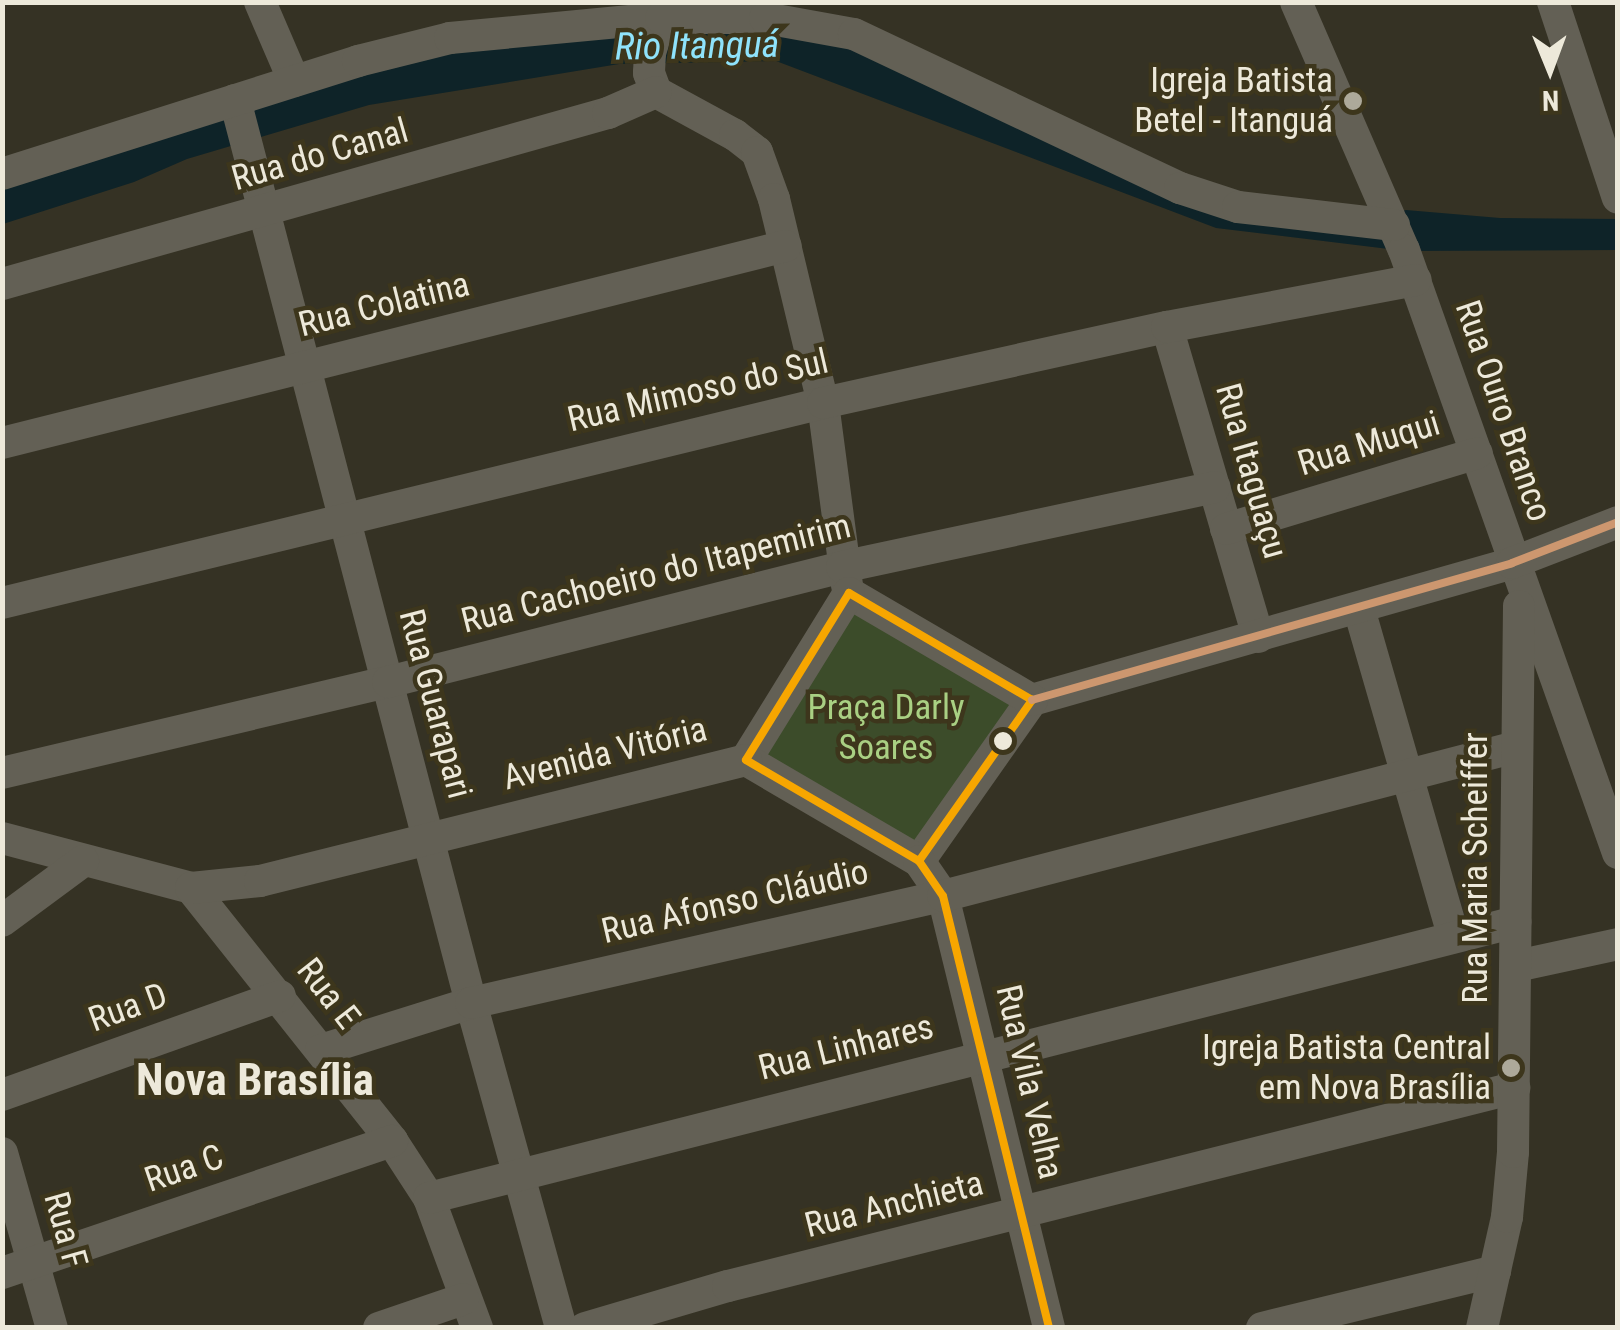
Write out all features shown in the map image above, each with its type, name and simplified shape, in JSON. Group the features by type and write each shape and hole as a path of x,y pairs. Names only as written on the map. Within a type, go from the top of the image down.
{"street":[{"path":"260,2 294,81"},
{"name":"Rua Ouro Branco","path":"1296,2 1416,280 1516,575 1618,852"},
{"path":"1553,2 1618,198"},
{"path":"2,174 240,117 294,81 450,38 766,18 854,34 1180,188 1238,206 1394,225"},
{"path":"658,25 649,73 656,92 735,135 757,152 786,246 823,403 845,580 746,760 920,861 1032,700 1359,609 1516,575 1618,522"},
{"name":"Rua do Canal","path":"2,284 608,113 656,92"},
{"name":"Rua Guarapari","path":"240,117 471,1003 561,1328"},
{"name":"Rua Colatina","path":"2,443 786,246"},
{"name":"Rua Mimoso do Sul","path":"2,603 823,403 1167,327 1416,280"},
{"name":"Rua Itaguaçu","path":"1167,327 1258,637"},
{"name":"Rua Muqui","path":"1226,529 1477,453"},
{"name":"Rua Cachoeiro do Itapemirim","path":"2,773 845,580 1214,487"},
{"name":"Rua Maria Scheiffer","path":"1482,1328 1507,1217 1514,1088 1516,575"},
{"path":"845,580 1032,700"},
{"path":"1359,609 1453,934"},
{"name":"Rua Afonso Cláudio","path":"321,1050 471,1003 943,896 1516,747"},
{"name":"Avenida Vitória","path":"191,888 260,882 746,760"},
{"path":"5,841 191,888"},
{"path":"2,921 83,861"},
{"name":"Rua Vila Velha","path":"920,861 943,896 1049,1328"},
{"name":"Rua E","path":"191,888 392,1141 429,1198 470,1313"},
{"name":"Rua Linhares","path":"429,1198 1453,934 1516,922"},
{"path":"1516,966 1618,944"},
{"name":"Rua D","path":"2,1095 280,996"},
{"name":"Rua Anchieta","path":"585,1328 728,1286 1019,1216 1514,1088"},
{"name":"Rua C","path":"17,1268 392,1141"},
{"name":"Rua F","path":"2,1153 17,1268 52,1328"},
{"path":"1262,1328 1494,1271"},
{"path":"379,1328 470,1313"}],"green space":[{"name":"Praça Darly Soares","path":"853,612 1012,704 915,843 765,755"}],"water":[{"name":"Rio Itanguá","path":"663,32 828,35 1193,199 1376,220 1406,210 1500,218 1617,219 1618,250 1405,251 1216,228 776,61 619,64 369,105 187,159 134,182 3,224 3,180 428,44"}],"transit line":[{"path":"1032,700 1512,563 1618,522"},
{"path":"919,861 1032,700 849,593 746,760 919,861 943,896 1049,1328"}],"place":[{"name":"Igreja Batista Betel - Itanguá","path":"1353,101"},
{"name":"Igreja Batista Central em Nova Brasília","path":"1511,1068"}],"district":[{"name":"Nova Brasília","path":"255,1080"}]}
